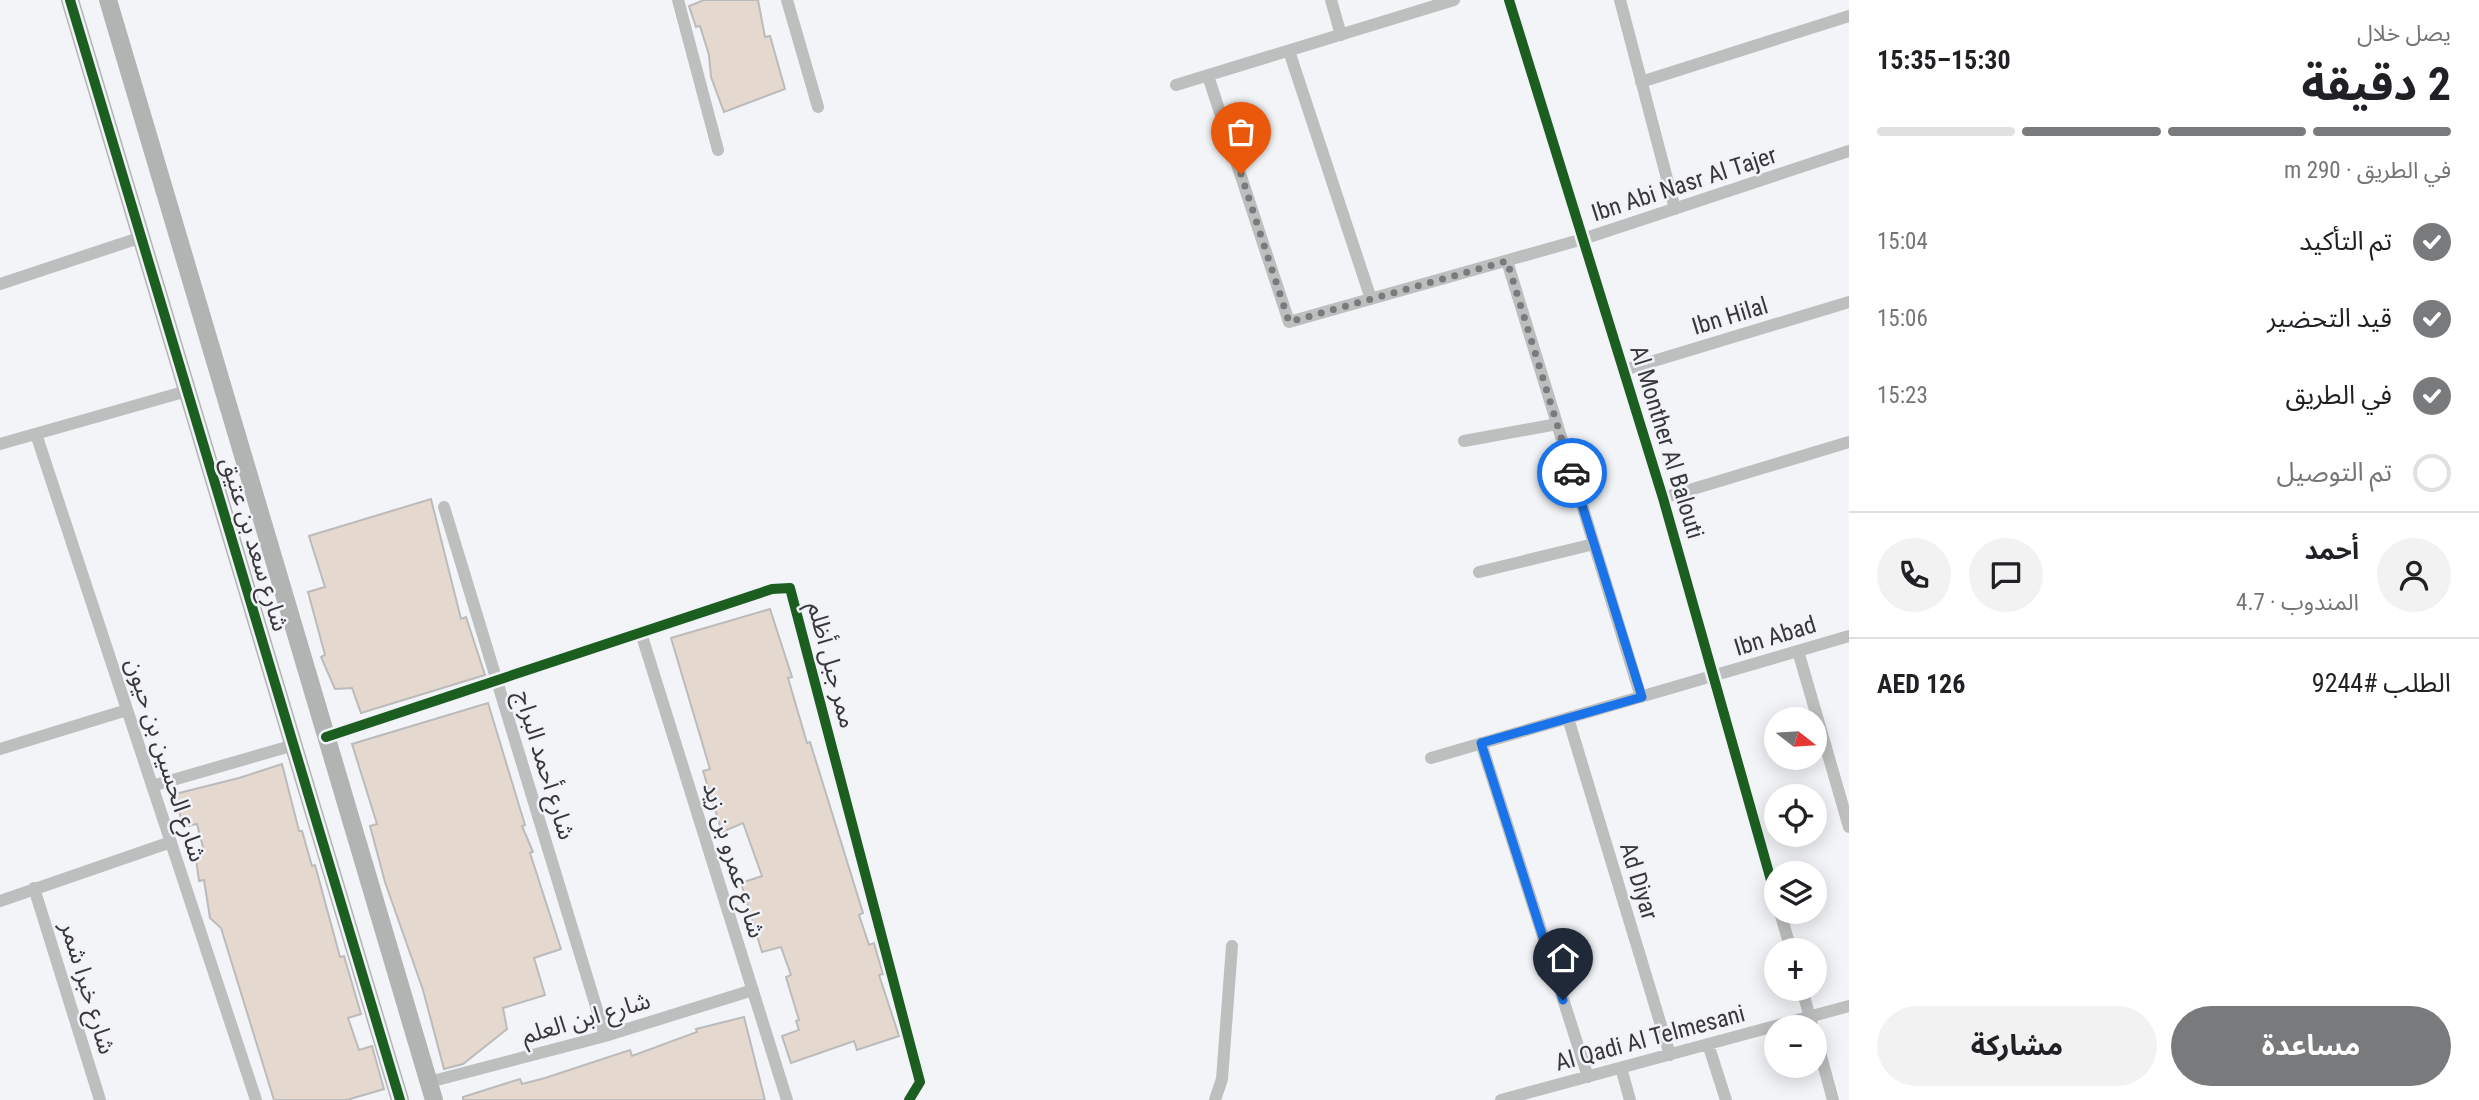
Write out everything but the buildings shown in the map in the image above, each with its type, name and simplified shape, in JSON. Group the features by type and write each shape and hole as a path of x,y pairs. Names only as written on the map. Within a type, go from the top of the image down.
{"street":[{"name":"شارع سعد بن عتيق","path":"70,0 400,1100"},
{"name":"شارع سعد بن عتيق","path":"108,0 434,1100"},
{"path":"678,0 718,150"},
{"path":"787,0 818,107"},
{"path":"1331,0 1341,35"},
{"name":"Al Monther Al Balouti","path":"1509,0 1663,498 1766,861"},
{"path":"1620,0 1675,209"},
{"path":"1176,85 1449,1"},
{"path":"1641,82 1849,16"},
{"path":"1289,51 1371,299"},
{"name":"Ibn Abi Nasr Al Tajer","path":"1208,76 1289,322 1583,239 1849,151"},
{"path":"0,284 142,237"},
{"path":"1507,261 1642,697"},
{"name":"Ibn Hilal","path":"1623,370 1849,302"},
{"path":"0,444 187,391"},
{"path":"1464,440 1557,424"},
{"name":"شارع الحسين بن حيون","path":"36,434 256,1100"},
{"path":"1663,498 1849,442"},
{"name":"شارع أحمد البراج","path":"444,507 605,1037"},
{"path":"1479,572 1594,544"},
{"name":"ممر جبل أظلم","path":"326,737 772,589 790,588 920,1082 909,1100"},
{"name":"شارع عمرو بن زيد","path":"641,633 787,1100"},
{"name":"Ibn Abad","path":"1431,758 1849,636"},
{"path":"1798,651 1849,827"},
{"path":"0,750 127,710"},
{"name":"Ad Diyar","path":"1568,718 1670,1055"},
{"path":"1481,743 1588,1077"},
{"path":"152,786 294,745"},
{"path":"0,901 171,842"},
{"name":"شارع خبرا شمر","path":"34,888 100,1100"},
{"path":"1215,1100 1222,1079 1232,946"},
{"name":"شارع ابن العلم","path":"429,1082 605,1037 753,990"},
{"name":"Al Qadi Al Telmesani","path":"1827,1015 1849,1006"},
{"name":"Al Qadi Al Telmesani","path":"1501,1100 1764,1032"},
{"path":"1708,1045 1726,1100"},
{"path":"1621,1068 1630,1100"},
{"path":"1827,1078 1833,1100"}],"cycle path":[{"path":"70,0 400,1100"},
{"path":"1509,0 1663,498 1766,861"},
{"path":"326,737 772,589 790,588 920,1082 909,1100"}],"way so far":[{"path":"1241,174 1289,322 1507,261 1572,473"}],"route":[{"path":"1563,1000 1481,743 1642,697 1572,473"}]}
